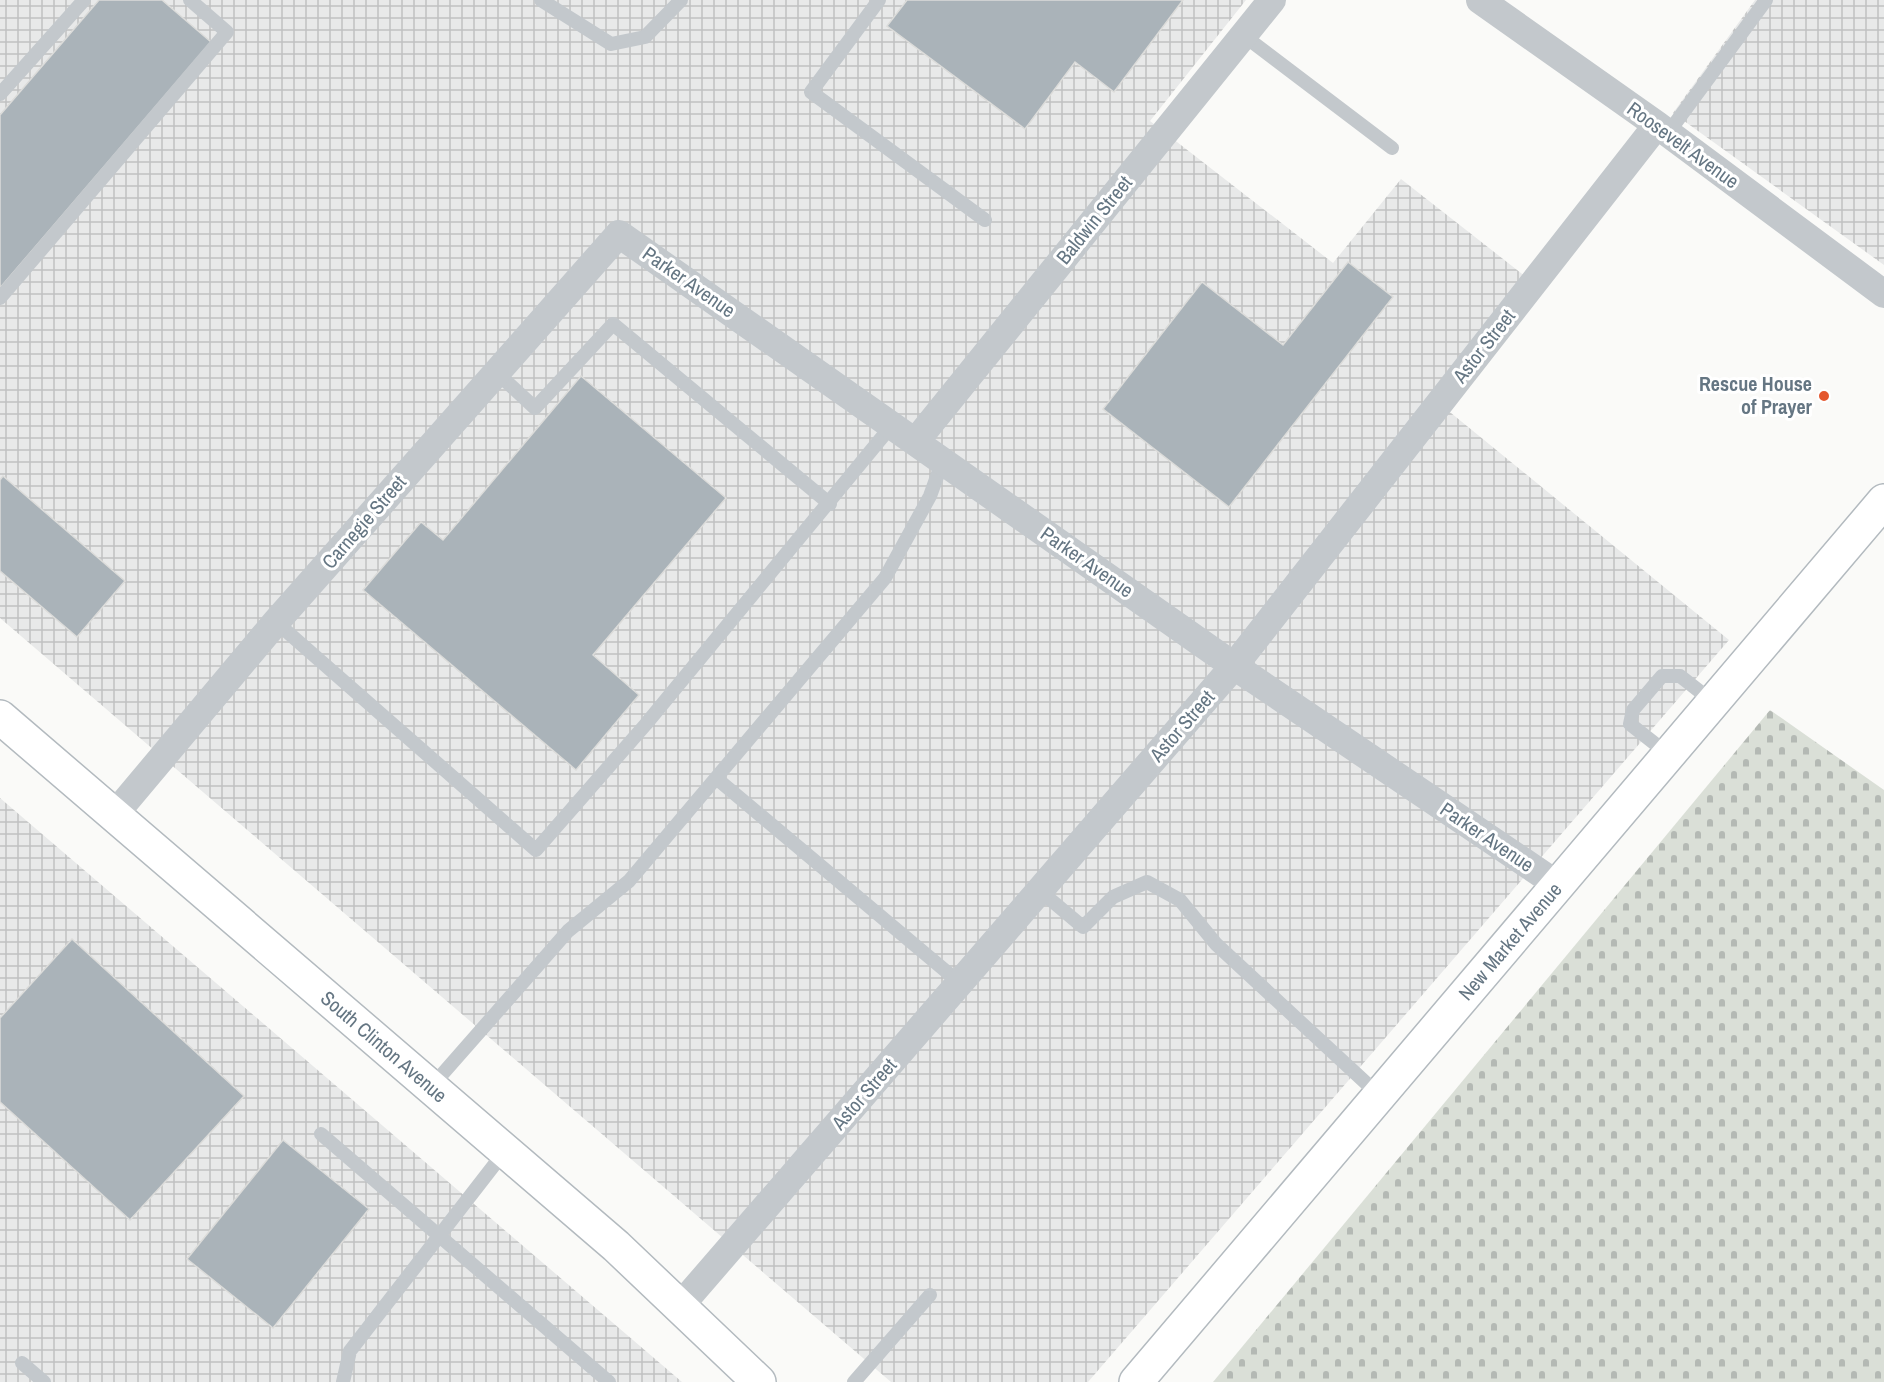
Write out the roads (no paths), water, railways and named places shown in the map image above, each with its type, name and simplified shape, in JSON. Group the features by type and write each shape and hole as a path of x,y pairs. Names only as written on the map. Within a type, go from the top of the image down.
{"main road":[{"name":"New Market Avenue","path":"1136,1382 1884,501"},
{"name":"South Clinton Avenue","path":"0,717 616,1246 759,1382"}],"street":[{"name":"Baldwin Street","path":"916,441 1272,0"},
{"name":"Roosevelt Avenue","path":"1480,0 1663,129 1884,294"},
{"name":"Astor Street","path":"680,1306 1234,666 1663,129"},
{"name":"Parker Avenue","path":"619,234 893,424 1234,666 1558,885"},
{"name":"Carnegie Street","path":"114,815 276,622 495,371 619,234"}],"lane":[{"path":"0,94 84,0"},
{"path":"0,298 227,32 190,0"},
{"path":"541,0 611,44 645,37 681,0"},
{"path":"879,0 811,92 985,220"},
{"path":"1663,129 1766,0"},
{"path":"1243,35 1392,148"},
{"path":"495,371 536,408 613,324 830,504"},
{"path":"276,622 536,850 646,724 830,504 893,424"},
{"path":"431,1087 568,931 628,881 885,578 930,496 943,460"},
{"path":"1668,754 1630,724 1633,710 1662,676 1680,676 1712,701"},
{"path":"716,778 960,982"},
{"path":"1039,890 1083,927 1113,897 1147,882 1180,900 1216,944 1379,1095"},
{"path":"321,1134 609,1382"},
{"path":"343,1382 350,1351 505,1151"},
{"path":"855,1382 930,1295"},
{"path":"22,1363 44,1382"}],"place":[{"name":"Rescue House of Prayer","path":"1824,396"}]}
